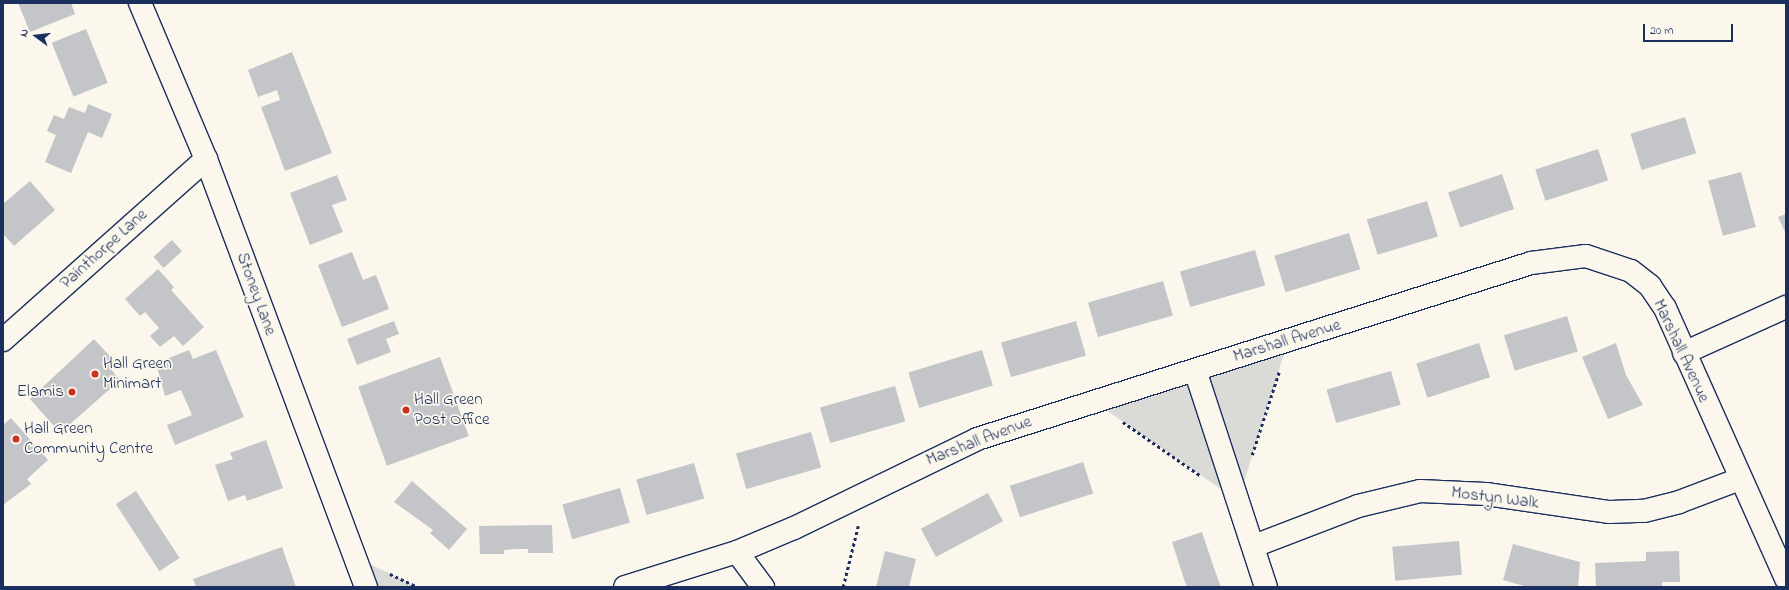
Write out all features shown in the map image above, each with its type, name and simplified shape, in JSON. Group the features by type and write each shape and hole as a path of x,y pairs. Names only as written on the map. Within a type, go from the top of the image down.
{"street":[{"name":"Stoney Lane","path":"140,3 206,159 366,587"},
{"name":"Painthorpe Lane","path":"3,340 206,159"},
{"name":"Marshall Avenue","path":"625,587 737,552 977,439 1531,263 1586,256 1631,271 1650,286 1665,308 1740,479 1786,579"},
{"path":"1684,353 1786,307"},
{"path":"1195,370 1254,546 1266,587"},
{"name":"Mostyn Walk","path":"1254,546 1358,506 1420,491 1486,494 1610,512 1644,511 1679,502 1740,479"},
{"path":"737,552 763,587"}],"path":[{"path":"843,587 867,491"}],"shaded area":[{"path":"1288,341 1238,501 1093,401"},
{"path":"353,556 418,587 366,587"}],"building":[{"path":"18,3 71,3 75,14 30,32"},
{"path":"86,29 108,83 73,97 52,43"},
{"path":"292,52 332,153 285,171 261,107 280,100 277,90 258,97 248,70"},
{"path":"88,104 112,114 102,138 88,132 71,173 45,162 56,135 47,131 54,115 64,119 69,107 85,113"},
{"path":"1685,117 1696,153 1642,170 1630,134"},
{"path":"1598,149 1608,180 1545,201 1535,169"},
{"path":"1741,172 1756,227 1723,236 1708,181"},
{"path":"1502,174 1514,209 1460,228 1448,193"},
{"path":"337,175 347,200 332,205 343,232 310,245 290,193"},
{"path":"30,181 55,210 14,246 3,234 3,204"},
{"path":"1427,201 1438,236 1378,255 1367,219"},
{"path":"1786,214 1786,234 1778,217"},
{"path":"1349,233 1360,269 1286,292 1274,256"},
{"path":"172,240 182,251 163,268 153,257"},
{"path":"1255,250 1265,286 1190,307 1180,271"},
{"path":"352,252 363,280 376,275 389,309 342,327 318,265"},
{"path":"158,269 174,287 171,290 204,327 183,346 174,336 160,347 150,336 159,328 145,312 140,316 125,299"},
{"path":"1163,281 1173,316 1098,337 1088,302"},
{"path":"1567,316 1578,351 1515,371 1504,335"},
{"path":"394,321 399,334 386,339 391,352 357,365 347,339"},
{"path":"1076,321 1086,356 1011,377 1001,342"},
{"path":"94,339 116,363 110,368 120,380 60,433 30,399"},
{"path":"1479,343 1490,377 1427,398 1416,363"},
{"path":"1616,343 1626,375 1643,405 1608,419 1582,357"},
{"path":"189,350 193,359 216,350 244,417 175,445 167,425 192,415 181,390 165,396 156,363"},
{"path":"982,350 993,385 919,408 908,373"},
{"path":"440,357 469,436 387,466 358,387"},
{"path":"1391,371 1401,405 1336,423 1327,389"},
{"path":"895,386 905,422 830,443 820,407"},
{"name":"Hall Green Community Centre","path":"11,418 48,460 27,479 31,484 3,505 3,425"},
{"path":"811,432 821,468 746,489 736,453"},
{"path":"266,440 283,488 247,501 245,495 228,501 215,465 233,459 230,453"},
{"path":"1083,462 1093,493 1020,517 1010,486"},
{"path":"694,463 704,499 647,515 636,480"},
{"path":"412,481 467,529 449,550 430,533 433,530 394,502"},
{"path":"620,488 630,523 572,539 562,505"},
{"path":"136,491 180,558 159,571 116,504"},
{"path":"988,493 1003,521 936,557 921,529"},
{"path":"552,525 553,553 528,553 528,549 516,549 504,550 504,554 480,554 479,526"},
{"path":"1202,532 1221,587 1187,587 1184,579 1172,542"},
{"path":"1459,541 1462,575 1395,581 1392,547"},
{"path":"1513,544 1580,562 1578,587 1528,587 1503,580"},
{"path":"282,547 296,587 196,587 193,579"},
{"path":"885,551 916,559 909,587 876,587"},
{"path":"1679,551 1680,582 1662,582 1662,587 1596,587 1595,563 1646,561 1646,552"}],"place":[{"name":"Hall Green Minimart","path":"95,374"},
{"name":"Elamis","path":"72,392"},
{"name":"Hall Green Post Office","path":"406,410"},
{"name":"Hall Green Community Centre","path":"16,439"}]}
